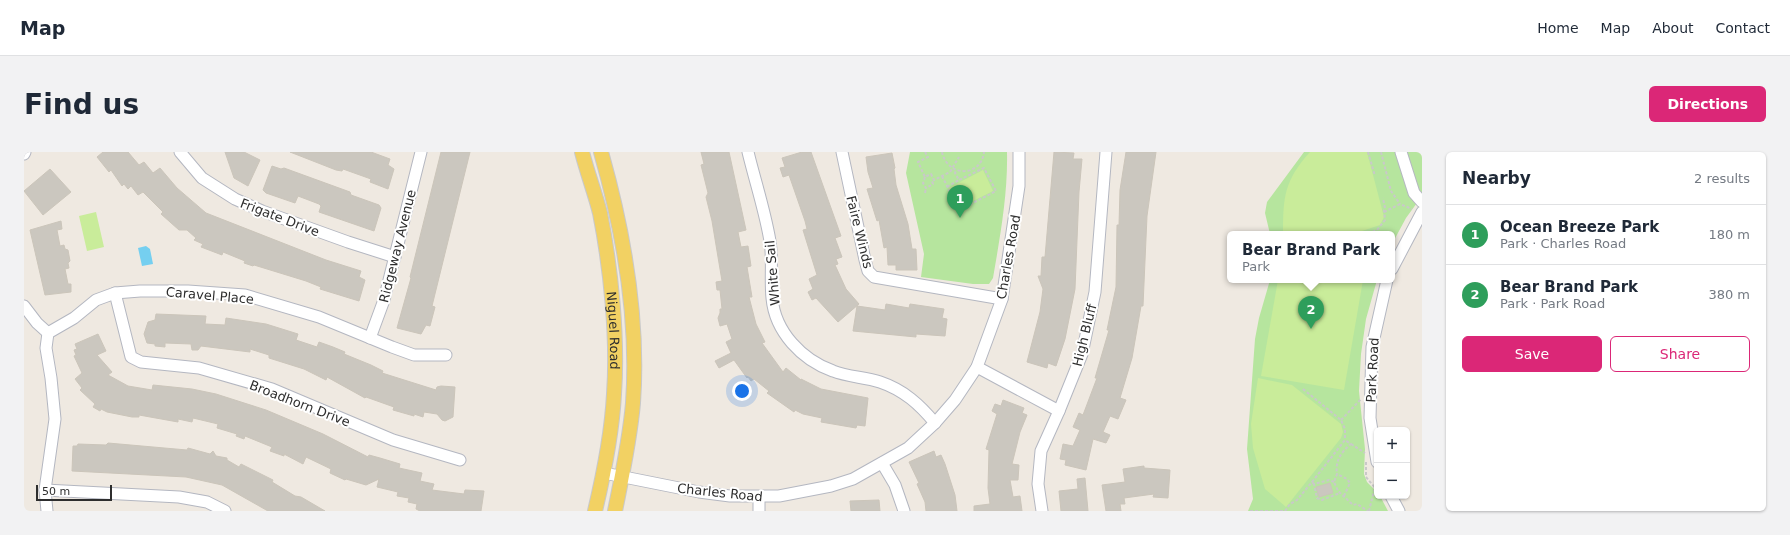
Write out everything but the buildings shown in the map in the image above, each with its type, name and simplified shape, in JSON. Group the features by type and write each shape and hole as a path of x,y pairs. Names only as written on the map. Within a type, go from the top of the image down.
{"main road":[{"name":"Niguel Road","path":"582,152 599,212 607,253 611,295 614,394 604,473 595,511"},
{"name":"Niguel Road","path":"601,152 626,261 634,346 633,404 622,477 615,511"}],"street":[{"name":"Frigate Drive","path":"180,152 202,178 235,199 262,211 348,242 395,256"},
{"name":"Ridgeway Avenue","path":"370,338 384,300 421,152"},
{"name":"White Sail","path":"748,152 770,241 772,300 781,327 787,337 813,362 833,371 880,382 900,390 920,406 935,423"},
{"name":"Faire Winds","path":"842,152 865,260 868,271 874,277 1002,298"},
{"name":"Charles Road","path":"604,473 699,492 758,497 779,496 831,486 853,479 908,448 935,423 954,400 977,367 1002,298 1019,186 1019,152"},
{"name":"High Bluff","path":"1042,511 1038,484 1041,450 1059,411 1082,354 1095,292 1106,152"},
{"path":"1395,262 1420,206 1414,193 1402,152"},
{"name":"Park Road","path":"1374,443 1370,418 1372,347 1386,283"},
{"name":"Caravel Place","path":"48,333 74,318 96,300 115,293 140,291 188,291 246,295 319,317 414,355 446,355"},
{"name":"Broadhorn Drive","path":"115,293 131,357 141,362 199,368 272,389 393,440 460,460"},
{"path":"24,306 37,323 48,333 46,348 55,419 45,490 47,511"},
{"path":"977,367 1059,411"},
{"path":"882,463 895,485 904,511"},
{"path":"45,490 179,497 207,502 225,511"},
{"path":"758,497 759,511"},
{"path":"1393,499 1399,511"}],"path":[{"path":"925,152 928,157 918,162 925,177 925,193"},
{"path":"942,152 947,164 953,169 964,171 971,170 978,164 984,152"},
{"path":"1368,152 1375,176"},
{"path":"1381,152 1391,191 1400,204 1413,209 1420,206"},
{"path":"926,188 933,184 932,181 950,172 959,157"},
{"path":"978,164 981,170"},
{"path":"942,176 947,187 958,210 996,191 984,168 947,187"},
{"path":"956,170 955,173 959,180"},
{"path":"925,177 931,174 934,180"},
{"path":"1375,231 1381,226 1385,220 1384,212 1386,208 1382,198"},
{"path":"1384,212 1400,204"},
{"path":"1250,511 1285,511 1290,504 1297,500 1313,483 1345,440 1345,429 1341,420 1302,389"},
{"path":"1345,440 1367,454 1366,477 1374,487"},
{"path":"1334,482 1340,456 1351,444"},
{"path":"1337,474 1348,479 1350,483 1344,496"},
{"path":"1313,483 1329,480 1334,482 1340,493 1353,505 1356,504 1368,511 1374,494"},
{"path":"1313,483 1319,500 1340,493"}],"green space":[{"path":"910,152 1007,152 1003,215 993,278 989,284 973,284 921,277 924,254 906,173"},
{"path":"1304,152 1422,152 1422,196 1406,218 1395,238 1395,231 1269,231 1265,213 1267,202"},
{"path":"1310,152 1367,152 1384,217 1380,225 1362,231 1283,231 1287,190 1290,181 1301,162"},
{"path":"983,170 993,191 959,208 949,188"},
{"path":"96,212 104,247 87,251 79,216"},
{"path":"1269,283 1376,283 1366,319 1361,354 1359,391 1365,449 1364,474 1367,482 1374,489 1374,499 1382,499 1388,511 1248,511 1253,499 1247,449 1255,339 1259,318"},
{"path":"1277,283 1362,283 1344,390 1261,376"},
{"path":"1258,378 1292,385 1341,424 1343,432 1341,438 1286,507 1265,489 1253,448 1251,424"}],"water":[{"path":"146,246 150,249 153,264 142,266 138,248"}],"place":[{"name":"Ocean Breeze Park","path":"960,218"},
{"name":"Bear Brand Park","path":"1311,329"}]}
